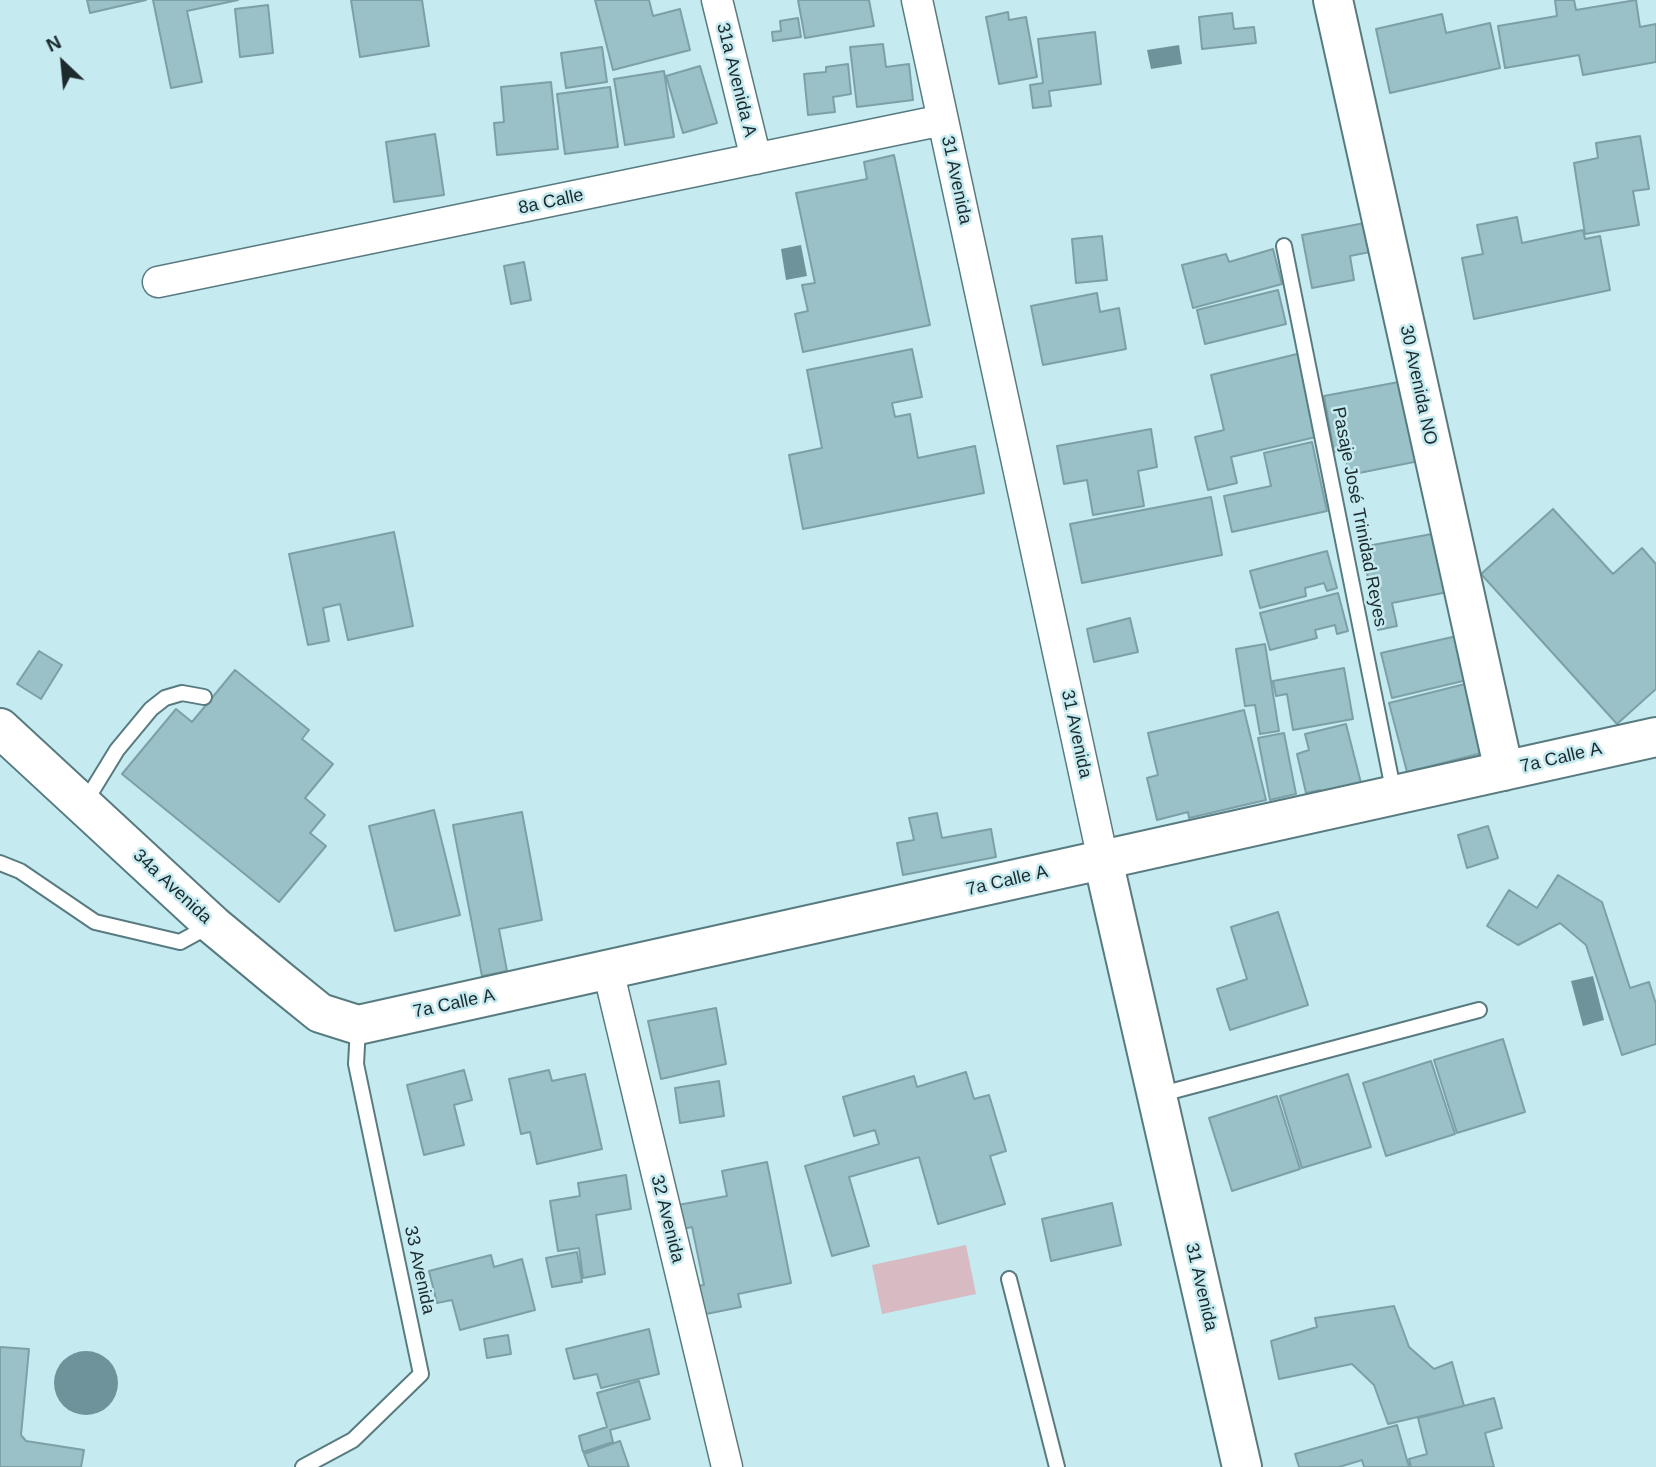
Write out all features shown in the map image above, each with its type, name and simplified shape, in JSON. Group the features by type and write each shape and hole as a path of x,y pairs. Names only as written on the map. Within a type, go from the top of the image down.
{"street":[{"name":"31a Avenida A","path":"717,0 756,159"},
{"name":"31 Avenida","path":"917,0 1103,860 1242,1467"},
{"name":"30 Avenida NO","path":"1333,0 1504,771"},
{"name":"8a Calle","path":"158,282 943,120"},
{"name":"34a Avenida","path":"0,728 212,925 320,1013 358,1025"},
{"name":"7a Calle A","path":"358,1025 1656,737"},
{"name":"32 Avenida","path":"608,970 727,1467"}],"lane":[{"name":"Pasaje José Trinidad Reyes","path":"1284,246 1394,795"},
{"path":"83,806 112,758 151,709 165,698 183,693 204,697"},
{"path":"0,863 20,871 95,922 180,942 212,925"},
{"path":"1157,1096 1479,1010"},
{"name":"33 Avenida","path":"303,1467 353,1440 421,1374 356,1063 358,1025"},
{"path":"1009,1279 1056,1467"}],"shaded area":[{"path":"966,1245 976,1294 882,1314 872,1265"}],"water":[{"path":"1179,45 1182,64 1151,69 1147,50"},
{"path":"801,245 807,276 786,280 781,249"},
{"path":"1593,976 1604,1020 1583,1026 1571,981"},
{"path":"86,1351 104,1357 112,1365 118,1383 112,1401 104,1409 86,1415 68,1409 60,1401 54,1383 60,1365 68,1357"}],"building":[{"path":"87,0 146,0 90,13"},
{"path":"153,0 238,0 187,11 202,82 171,88"},
{"path":"351,0 422,0 429,46 360,57"},
{"path":"595,0 649,0 653,16 680,9 690,50 613,70"},
{"path":"798,0 869,0 874,26 805,38"},
{"path":"1555,0 1574,0 1576,10 1636,0 1640,27 1656,24 1656,62 1583,75 1579,55 1505,68 1498,26 1557,16"},
{"path":"268,5 273,53 240,57 235,9"},
{"path":"1008,12 1009,20 1026,17 1037,77 999,84 986,17"},
{"path":"1232,13 1234,29 1254,27 1256,43 1202,49 1199,17"},
{"path":"1442,14 1446,33 1490,23 1500,68 1390,93 1376,29"},
{"path":"798,18 801,37 773,41 772,32 781,31 780,21"},
{"path":"1095,32 1101,84 1049,91 1051,106 1033,108 1030,85 1043,83 1038,39"},
{"path":"883,44 886,67 909,64 913,100 857,107 850,47"},
{"path":"602,47 607,82 566,88 561,53"},
{"path":"848,64 851,94 833,97 835,112 808,115 804,74 826,72 826,67"},
{"path":"700,66 717,123 683,133 666,76"},
{"path":"664,71 674,137 625,145 614,79"},
{"path":"551,82 558,149 497,155 494,123 504,122 501,87"},
{"path":"610,87 618,147 565,154 557,94"},
{"path":"435,134 444,195 394,202 386,142"},
{"path":"1640,136 1649,189 1633,191 1639,225 1585,234 1574,163 1598,158 1596,143"},
{"path":"894,155 930,325 803,352 795,314 808,311 802,285 815,283 796,193 867,179 864,162"},
{"path":"1517,217 1522,243 1583,230 1585,239 1600,236 1610,290 1474,319 1462,258 1483,254 1477,225"},
{"path":"1375,221 1380,250 1350,256 1354,280 1312,288 1302,235"},
{"path":"1102,236 1107,280 1076,283 1072,239"},
{"path":"1273,249 1282,284 1193,308 1182,265 1226,254 1229,262"},
{"path":"524,262 531,300 511,304 504,266"},
{"path":"1278,290 1286,324 1205,344 1197,310"},
{"path":"1097,293 1100,312 1119,308 1126,349 1043,365 1031,306"},
{"path":"912,349 922,397 892,403 895,417 910,414 918,458 975,446 984,493 803,529 789,455 822,448 807,370"},
{"path":"1301,353 1320,436 1231,457 1237,483 1208,490 1195,437 1224,430 1211,375"},
{"path":"1404,381 1419,461 1349,475 1344,450 1334,452 1324,396"},
{"path":"1151,429 1157,467 1138,471 1144,506 1093,515 1087,480 1064,484 1057,446"},
{"path":"1312,442 1327,511 1232,532 1224,496 1271,486 1264,453"},
{"path":"1211,497 1222,555 1082,583 1070,524"},
{"path":"1553,509 1613,574 1642,548 1656,564 1656,689 1617,724 1481,574"},
{"path":"394,532 413,626 348,640 340,604 323,608 329,641 308,645 289,554"},
{"path":"1437,533 1448,592 1392,603 1397,626 1378,630 1362,547"},
{"path":"1327,551 1337,588 1327,591 1324,583 1305,588 1306,596 1260,608 1250,571"},
{"path":"1338,593 1348,631 1337,634 1335,625 1315,630 1317,638 1270,650 1260,613"},
{"path":"1130,618 1138,652 1094,662 1087,629"},
{"path":"1457,636 1467,680 1392,698 1381,653"},
{"path":"1265,644 1279,731 1260,734 1255,705 1245,706 1236,649"},
{"path":"39,651 62,665 41,699 17,684"},
{"path":"1344,668 1353,719 1293,730 1287,694 1276,696 1273,681"},
{"path":"235,670 309,730 302,739 333,764 305,798 325,815 310,833 326,846 279,902 122,774 176,709 192,722"},
{"path":"1469,683 1486,752 1407,772 1389,703"},
{"path":"1244,710 1266,800 1189,818 1188,812 1157,820 1147,778 1158,775 1148,733"},
{"path":"1346,724 1361,783 1321,793 1320,790 1306,793 1297,754 1309,750 1305,734"},
{"path":"1284,733 1296,794 1270,800 1258,738"},
{"path":"434,810 460,915 395,931 369,826"},
{"path":"522,812 542,920 499,929 507,971 482,976 453,825"},
{"path":"937,813 942,838 991,829 996,857 903,875 897,843 914,840 909,818"},
{"path":"1488,826 1498,858 1467,868 1458,835"},
{"path":"1558,875 1602,902 1630,988 1649,982 1656,1004 1656,1044 1622,1055 1586,945 1560,923 1518,945 1487,926 1509,890 1537,908"},
{"path":"1278,912 1308,1005 1230,1030 1217,989 1247,979 1231,927"},
{"path":"716,1008 726,1064 661,1079 648,1021"},
{"path":"1503,1039 1525,1112 1457,1133 1434,1060"},
{"path":"1431,1061 1455,1134 1386,1156 1363,1083"},
{"path":"464,1070 472,1100 454,1105 464,1145 424,1155 407,1085"},
{"path":"549,1070 552,1081 585,1074 602,1149 537,1164 530,1132 521,1134 509,1079"},
{"path":"966,1072 974,1099 989,1095 1006,1151 990,1156 1005,1204 938,1224 919,1157 849,1177 869,1246 832,1256 805,1166 879,1144 875,1130 854,1136 843,1097 914,1076 917,1087"},
{"path":"1348,1074 1371,1147 1302,1168 1280,1096"},
{"path":"719,1081 724,1116 680,1123 675,1088"},
{"path":"1277,1096 1300,1169 1232,1191 1209,1118"},
{"path":"767,1162 791,1283 738,1294 741,1307 701,1315 695,1286 704,1285 692,1227 683,1229 678,1205 727,1196 722,1171"},
{"path":"626,1175 631,1209 596,1215 605,1274 583,1278 579,1248 558,1251 550,1201 580,1196 578,1183"},
{"path":"1112,1203 1121,1245 1051,1261 1042,1219"},
{"path":"577,1252 582,1282 552,1287 546,1258"},
{"path":"491,1255 494,1267 522,1259 535,1310 460,1330 452,1300 437,1303 429,1271"},
{"path":"1394,1306 1409,1347 1434,1369 1452,1362 1464,1406 1388,1424 1374,1385 1352,1364 1279,1379 1271,1341 1317,1327 1315,1318"},
{"path":"649,1329 659,1374 601,1388 597,1374 574,1379 566,1349"},
{"path":"508,1335 511,1354 487,1358 484,1339"},
{"path":"0,1347 29,1349 21,1435 26,1441 84,1450 81,1467 0,1467"},
{"path":"639,1381 650,1419 610,1430 613,1442 583,1452 579,1436 607,1427 597,1393"},
{"path":"1494,1398 1502,1428 1485,1433 1494,1467 1411,1467 1409,1459 1427,1454 1418,1418"},
{"path":"1397,1425 1409,1467 1364,1467 1362,1460 1339,1467 1299,1467 1295,1454"},
{"path":"620,1441 629,1467 589,1467 584,1454"}]}
